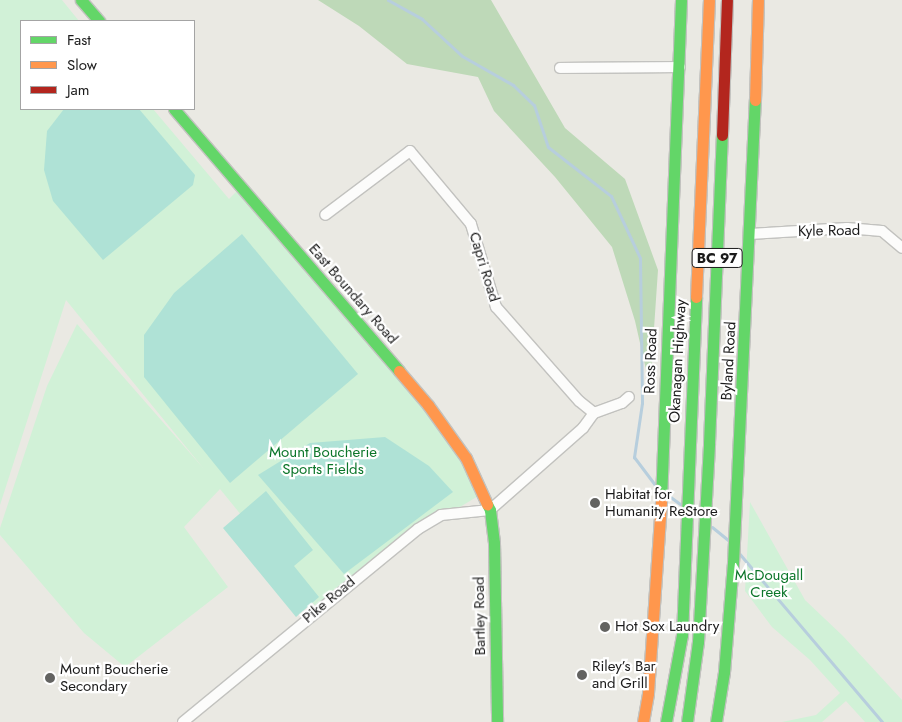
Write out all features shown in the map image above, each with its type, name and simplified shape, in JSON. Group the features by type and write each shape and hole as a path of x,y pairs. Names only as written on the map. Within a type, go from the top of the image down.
{"main road":[{"path":"81,0 98,20"},
{"name":"Ross Road","path":"643,722 648,693 662,483 670,234 680,66 681,0"},
{"name":"Okanagan Highway","path":"666,722 682,635 709,0"},
{"name":"BC 97","path":"687,722 698,642 727,0"},
{"name":"Byland Road","path":"716,722 724,672 734,552 750,234 758,0"},
{"name":"East Boundary Road","path":"175,110 428,405 466,458 490,510"},
{"name":"Bartley Road","path":"490,510 494,543 497,722"}],"street":[{"path":"560,68 680,66"},
{"name":"Capri Road","path":"325,215 410,151 471,224 496,307 579,401 594,413"},
{"name":"Kyle Road","path":"750,234 847,228 882,232 902,248"},
{"path":"490,510 583,428 594,413 622,403 629,398"},
{"name":"Pike Road","path":"183,722 418,529 441,515 490,510"}],"green space":[{"name":"Mount Boucherie Sports Fields","path":"0,0 62,0 78,20 20,20 20,110 154,110 229,199 246,182 431,402 480,495 369,561 316,607 220,489 184,527 228,587 125,667 84,633 0,535 0,528 47,386 77,324 204,469 66,300 0,505"},
{"path":"318,0 491,0 565,128 625,179 658,270 650,387 635,321 612,247 555,177 494,111 478,77 407,64 359,26"},
{"path":"63,110 140,110 195,175 193,185 103,260 53,201 44,170 47,131"},
{"path":"242,234 358,374 230,483 144,377 144,335 174,293"},
{"name":"Mount Boucherie Sports Fields","path":"385,437 429,466 453,492 344,574 258,475 310,443"},
{"path":"266,491 313,550 294,566 319,597 296,617 223,528"},
{"name":"McDougall Creek","path":"750,502 805,600 843,636 902,700 902,722 865,722 846,701 822,722 782,722 816,715 840,693 810,660 772,627 745,591"}],"waterway":[{"name":"McDougall Creek","path":"388,0 422,19 462,56 513,85 534,105 548,147 611,196 640,258 642,403 634,457 656,486"},
{"name":"McDougall Creek","path":"665,493 680,504"},
{"name":"McDougall Creek","path":"712,527 728,540"},
{"name":"McDougall Creek","path":"738,552 882,722"}],"traffic: fast":[{"path":"81,0 98,20"},
{"path":"661,500 681,0"},
{"path":"716,722 724,672 733,563 755,100"},
{"path":"175,110 399,371"},
{"path":"687,722 698,642 709,443 722,135"},
{"path":"666,722 682,635 696,297"},
{"path":"487,504 490,510 494,543 497,722"}],"traffic: slow":[{"path":"696,297 709,0"},
{"path":"755,100 758,0"},
{"path":"399,371 428,405 466,458 487,504"},
{"path":"643,722 648,693 661,500"}],"traffic: jam":[{"path":"722,135 727,0"}],"place":[{"name":"Habitat for Humanity ReStore","path":"595,503"},
{"name":"Hot Sox Laundry","path":"605,627"},
{"name":"Riley’s Bar and Grill","path":"582,675"},
{"name":"Mount Boucherie Secondary","path":"50,678"}]}
